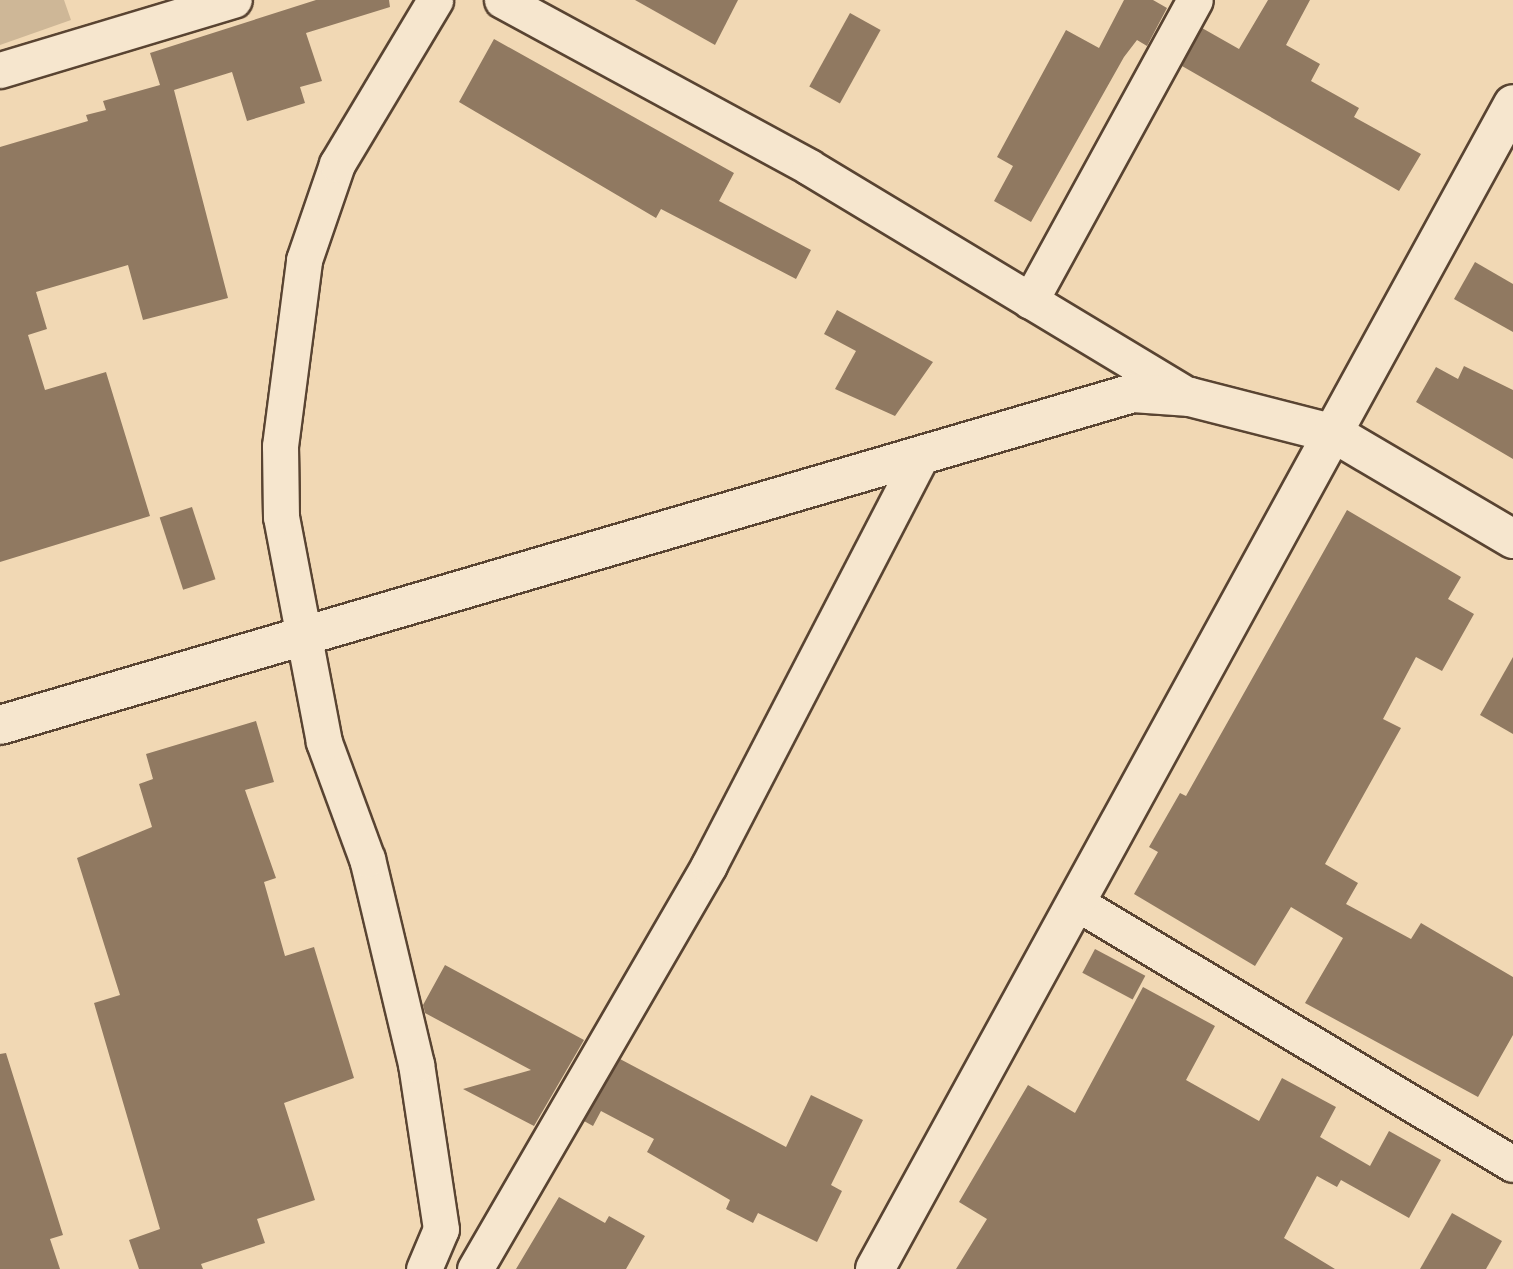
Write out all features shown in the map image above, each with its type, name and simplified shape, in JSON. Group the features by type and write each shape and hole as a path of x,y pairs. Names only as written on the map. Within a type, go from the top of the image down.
{"street":[{"path":"0,69 234,0"},
{"path":"424,1269 441,1229 416,1064 366,859 324,742 281,517 280,446 304,260 337,163 435,0"},
{"path":"502,0 809,167 1190,397"},
{"path":"1030,301 1195,0"},
{"path":"875,1269 1335,434 1513,104"},
{"path":"0,725 1133,393 1190,397 1335,434 1513,540"},
{"path":"475,1269 709,866 922,454"},
{"path":"1075,902 1513,1164"}],"shaded area":[{"path":"0,0 64,0 71,20 0,45"}],"building":[{"path":"316,0 389,0 390,7 306,33 322,81 300,87 305,103 247,121 232,72 174,90 228,298 143,320 128,265 36,292 47,329 28,335 45,390 106,372 150,516 0,562 0,147 88,121 86,115 106,110 103,101 160,85 150,53"},
{"path":"635,0 738,0 715,45"},
{"path":"1124,0 1153,0 1167,8 1147,46 1137,40 1124,57 1031,222 994,201 1013,166 997,157 1066,30 1099,48"},
{"path":"1268,0 1310,0 1286,45 1320,64 1311,81 1359,108 1354,117 1421,154 1399,191 1182,66 1202,28 1239,49"},
{"path":"850,13 881,30 840,103 809,86"},
{"path":"494,39 734,173 719,201 811,250 796,279 661,209 656,218 459,102"},
{"path":"1475,262 1513,284 1513,332 1454,299"},
{"path":"837,310 933,362 895,416 835,389 856,351 824,334"},
{"path":"1464,366 1513,390 1513,459 1416,402 1436,367 1458,379"},
{"path":"192,507 215,579 183,590 160,518"},
{"path":"1347,510 1461,577 1448,599 1474,614 1442,671 1416,657 1383,719 1401,728 1325,864 1358,883 1346,904 1411,939 1421,923 1513,977 1513,1035 1478,1097 1305,1003 1343,938 1291,907 1255,966 1134,894 1158,852 1149,847 1180,793 1186,796"},
{"path":"1513,657 1513,734 1480,715"},
{"path":"256,721 274,782 245,790 276,878 264,882 285,956 314,947 354,1078 284,1103 315,1200 257,1219 265,1243 201,1264 203,1269 139,1269 129,1240 160,1229 94,1003 120,995 77,858 152,827 139,784 153,779 146,754"},
{"path":"1095,949 1145,976 1133,1000 1082,973"},
{"path":"445,965 584,1040 534,1126 463,1089 531,1070 425,1013 423,1005"},
{"path":"1143,987 1215,1026 1186,1080 1259,1121 1282,1078 1336,1107 1320,1137 1370,1166 1389,1131 1441,1160 1409,1218 1341,1180 1337,1187 1317,1176 1284,1238 1335,1269 956,1269 987,1219 959,1202 1028,1085 1075,1113"},
{"path":"6,1053 63,1235 50,1239 60,1269 0,1269 0,1054"},
{"path":"620,1059 786,1147 811,1095 863,1120 831,1185 842,1191 817,1242 758,1213 753,1223 726,1209 730,1200 647,1152 654,1139 601,1111 593,1126 584,1121"},
{"path":"559,1197 605,1223 609,1216 645,1236 626,1269 516,1269"},
{"path":"1452,1213 1502,1241 1486,1269 1420,1269"}]}
